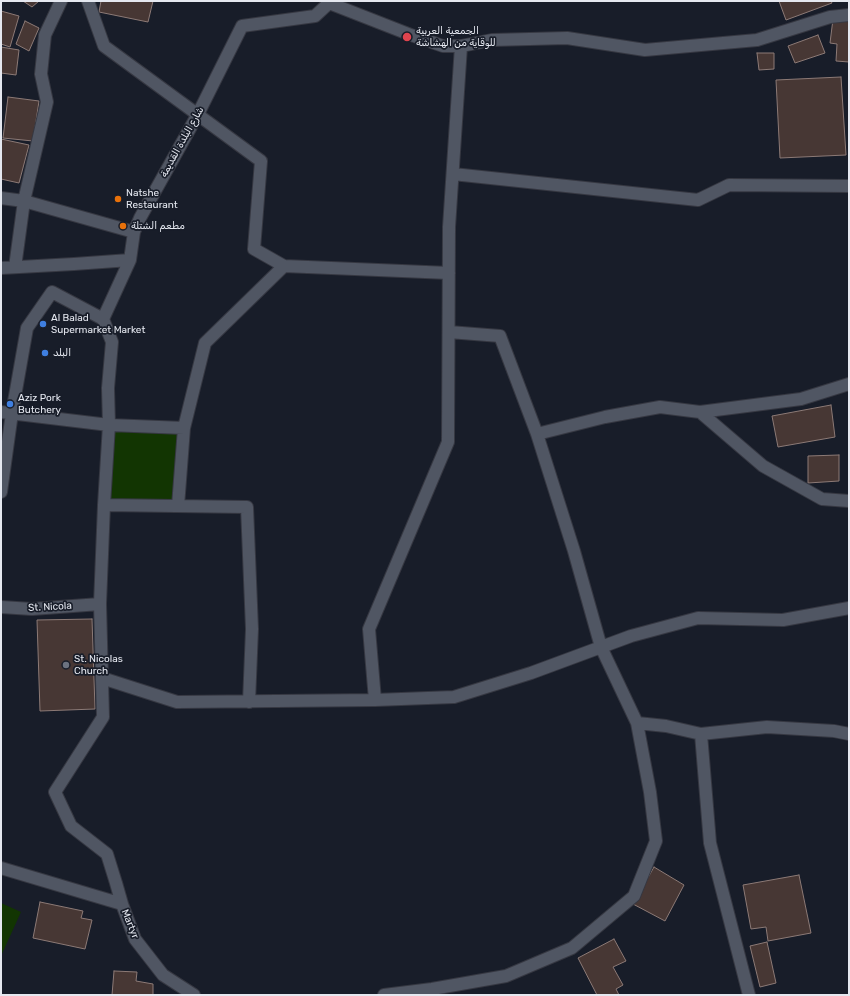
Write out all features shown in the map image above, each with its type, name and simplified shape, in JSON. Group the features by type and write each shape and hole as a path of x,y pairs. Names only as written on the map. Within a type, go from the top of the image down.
{"street":[{"path":"15,267 24,201 47,102 41,74 46,35 61,1"},
{"path":"88,1 104,46 261,161 254,249 284,266 449,273"},
{"path":"329,2 411,35 443,46 460,46 492,40 568,38 645,50 757,40 830,16 849,15"},
{"name":"شارع البلدة القديمة","path":"103,319 130,260 134,232 140,218 198,114 242,26 315,16 329,2"},
{"path":"375,700 369,629 448,442 449,227 460,46"},
{"path":"453,174 698,200 729,185 849,186"},
{"path":"1,198 24,201 134,232"},
{"path":"1,268 130,260"},
{"path":"178,506 184,428 205,343 284,266"},
{"path":"1,492 7,412 27,328 52,292 103,319 112,342 108,388 109,425 100,604 103,717 55,792 71,826 107,854 122,904"},
{"path":"384,995 432,989 506,976 572,948 634,896 656,841 650,792 637,723 602,647 537,434 500,336 449,332"},
{"path":"537,434 605,417 660,407 700,412 801,399 849,384"},
{"path":"7,412 109,425 184,428"},
{"path":"700,412 762,466 822,499 849,501"},
{"path":"104,504 247,507 252,629 249,702"},
{"name":"St. Nicola","path":"1,607 32,608 100,604"},
{"path":"102,678 178,702 375,700 454,697 531,673 631,636 698,618 783,620 849,608"},
{"path":"637,723 666,726 700,734 767,727 834,731 849,734"},
{"path":"700,734 710,843 749,995"},
{"name":"Martyr","path":"1,868 122,904 135,939 163,975 195,995"}],"green space":[{"path":"109,425 184,428 178,506 104,505"},
{"path":"1,903 21,912 1,956"}],"building":[{"path":"23,1 39,1 32,7"},
{"path":"101,1 153,1 148,22 99,12"},
{"path":"779,1 831,1 832,3 786,20"},
{"path":"1,11 19,16 10,47 1,44"},
{"path":"833,19 849,21 849,62 836,61 837,44 830,43"},
{"path":"25,21 39,28 29,51 16,44"},
{"path":"818,35 825,53 795,63 788,46"},
{"path":"1,47 19,50 16,75 1,73"},
{"path":"757,53 774,53 774,69 759,70"},
{"path":"841,77 846,155 780,158 776,80"},
{"path":"8,97 39,101 33,141 3,138"},
{"path":"1,139 29,145 19,183 1,179"},
{"path":"831,405 835,437 778,447 772,416"},
{"path":"839,455 839,481 808,483 808,456"},
{"name":"St. Nicolas Church","path":"92,619 95,709 40,711 37,620"},
{"path":"654,867 684,885 665,921 633,904"},
{"path":"799,875 811,933 768,941 766,927 751,929 743,885"},
{"path":"40,902 83,911 81,918 92,920 85,949 33,938"},
{"path":"614,939 626,961 613,967 623,985 616,989 619,995 597,995 578,958"},
{"path":"767,942 776,983 760,987 750,946"},
{"path":"114,971 137,972 136,981 153,984 153,995 112,995"}],"place":[{"name":"الجمعية العربية للوقاية من الهشاشة","path":"407,37"},
{"name":"Natshe Restaurant","path":"118,199"},
{"name":"مطعم الشتلة","path":"123,226"},
{"name":"Al Balad Supermarket Market","path":"43,324"},
{"name":"البلد","path":"45,353"},
{"name":"Aziz Pork Butchery","path":"10,404"},
{"name":"St. Nicolas Church","path":"66,665"}]}
